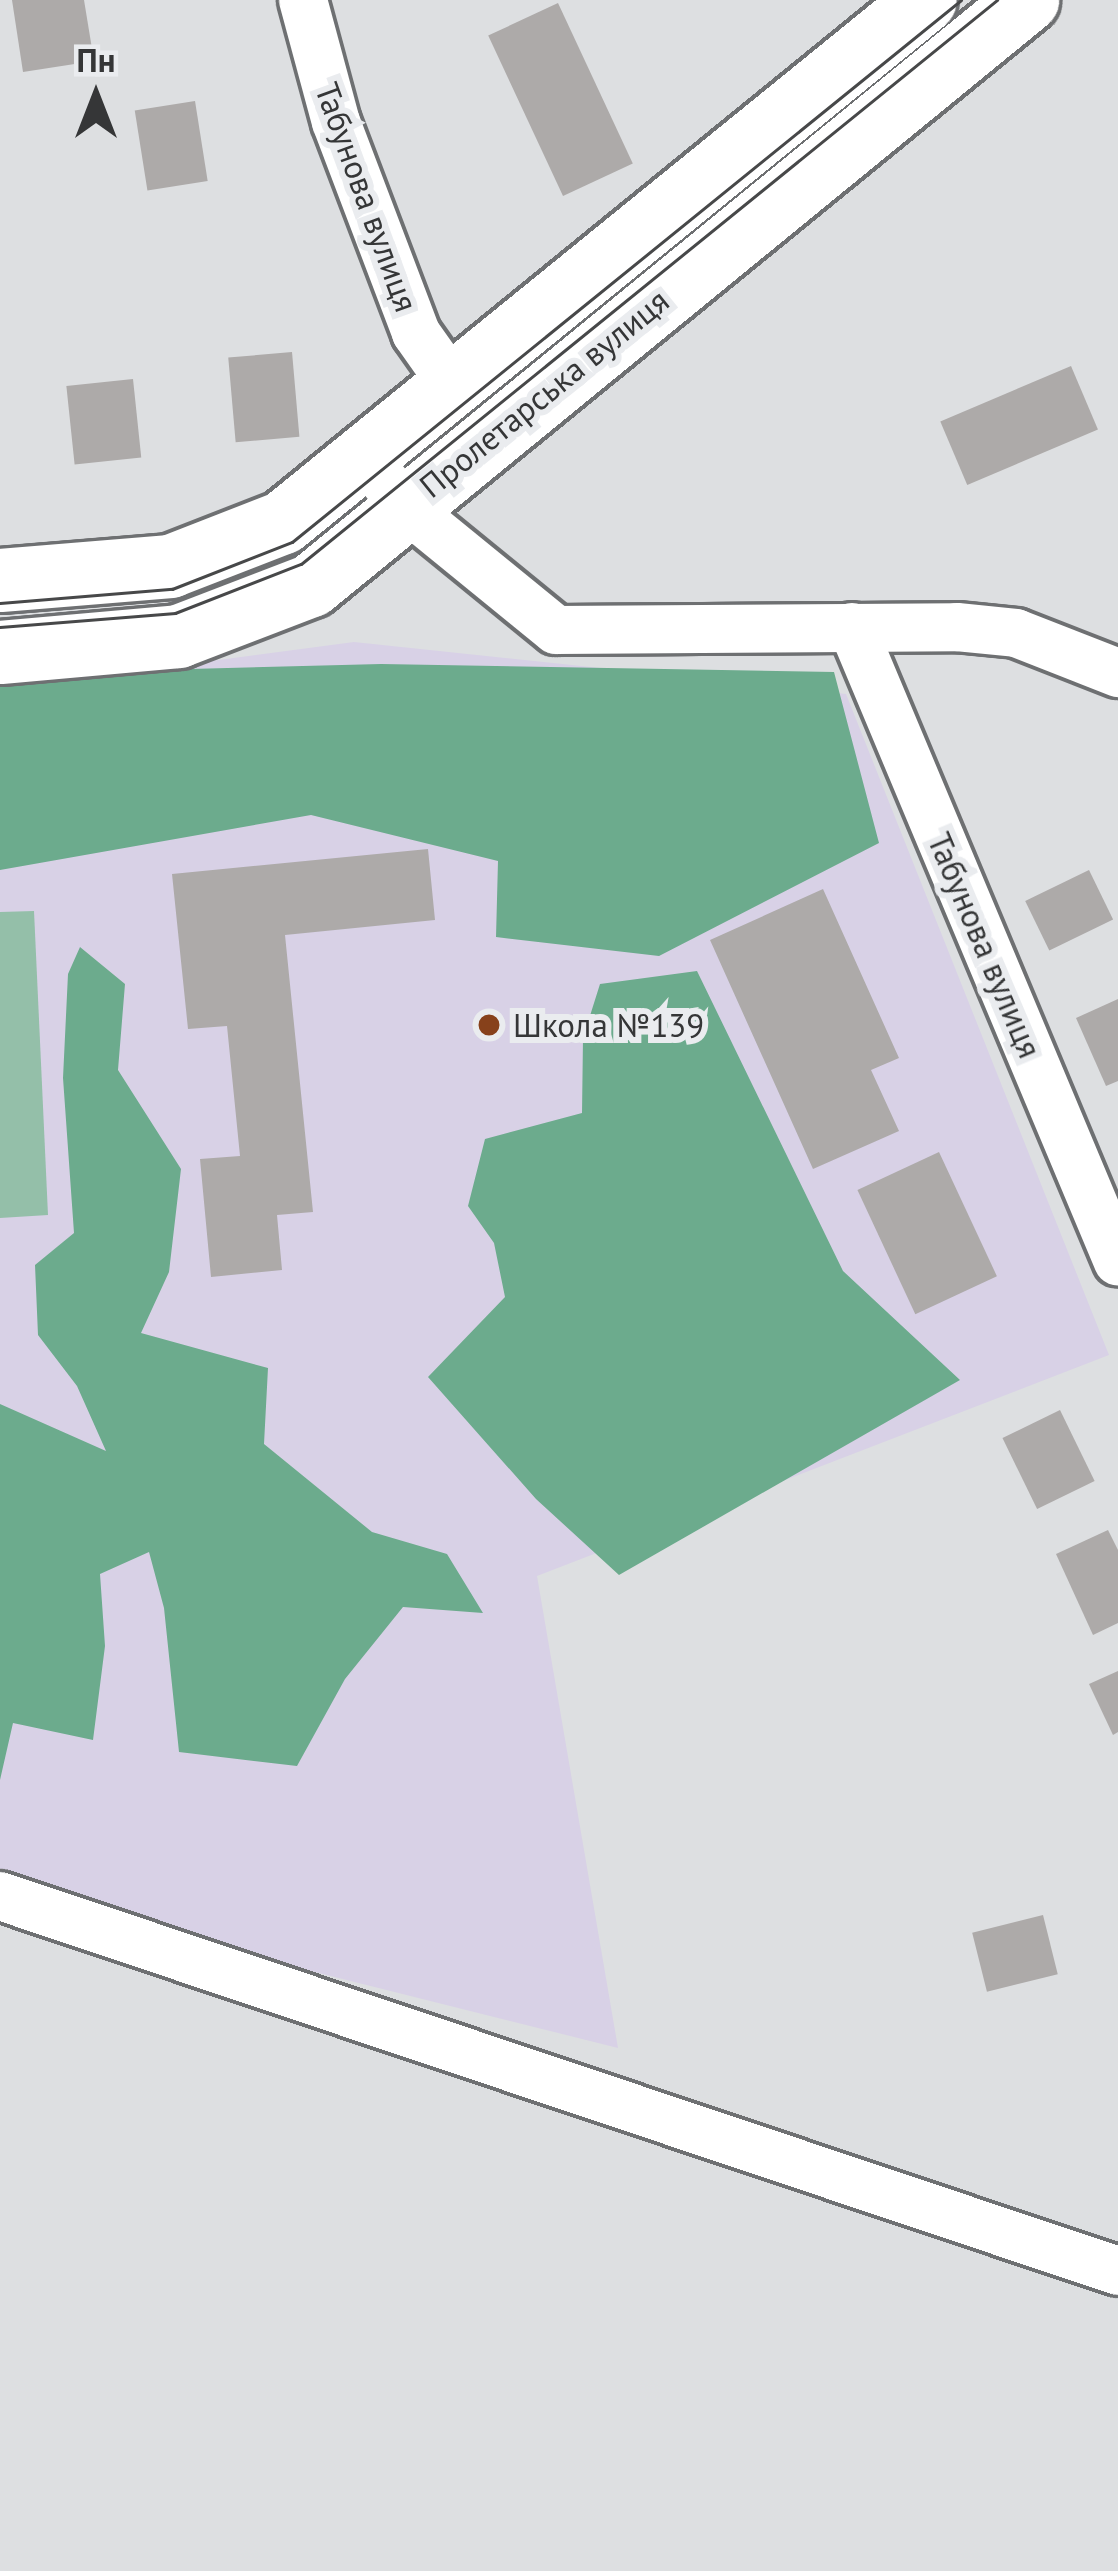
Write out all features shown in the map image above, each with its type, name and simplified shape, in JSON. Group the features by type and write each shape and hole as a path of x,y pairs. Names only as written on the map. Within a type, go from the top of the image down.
{"main road":[{"name":"Пролетарська вулиця","path":"0,652 178,637 311,585 452,384 925,0"},
{"name":"Пролетарська вулиця","path":"0,580 170,566 385,482 1027,0"}],"street":[{"name":"Табунова вулиця","path":"303,0 336,122 416,333 452,384"},
{"path":"385,482 556,630 852,627 1016,633 1118,673"},
{"name":"Табунова вулиця","path":"852,627 1118,1262"},
{"path":"0,1895 1118,2271"}],"shaded area":[{"name":"Школа №139","path":"354,642 846,694 1109,1355 537,1576 618,2048 0,1893 0,689"}],"green space":[{"path":"381,664 834,672 879,843 659,956 496,937 498,861 311,815 0,870 0,674"},
{"path":"34,911 48,1215 0,1218 0,912"},
{"path":"80,947 125,984 118,1070 181,1169 169,1272 141,1333 268,1368 264,1444 372,1532 447,1554 483,1613 403,1607 345,1679 297,1766 179,1752 164,1608 149,1552 100,1574 105,1646 93,1740 13,1723 0,1780 0,1404 106,1451 77,1386 38,1335 35,1265 74,1233 63,1078 68,974"},
{"path":"697,971 843,1271 960,1380 619,1575 536,1499 428,1377 505,1297 494,1243 468,1206 485,1139 582,1113 583,1038 600,984"}],"building":[{"path":"12,0 84,0 94,61 23,72"},
{"path":"558,3 633,163 563,196 488,36"},
{"path":"195,101 208,181 147,191 135,111"},
{"path":"292,352 299,437 236,442 228,358"},
{"path":"1071,366 1098,430 967,485 940,421"},
{"path":"133,379 141,458 75,465 66,386"},
{"path":"428,849 435,920 285,935 313,1212 277,1215 282,1270 211,1277 200,1159 240,1156 227,1026 188,1029 172,874"},
{"path":"1089,870 1113,919 1049,951 1025,901"},
{"path":"823,889 899,1058 871,1070 899,1131 813,1169 710,940"},
{"path":"1118,999 1118,1081 1106,1086 1076,1018"},
{"path":"939,1152 997,1276 915,1314 857,1190"},
{"path":"1060,1410 1095,1481 1037,1509 1002,1438"},
{"path":"1108,1530 1118,1550 1118,1623 1093,1635 1056,1554"},
{"path":"1118,1671 1118,1732 1113,1735 1089,1684"},
{"path":"1043,1915 1058,1974 987,1992 972,1933"}],"tram line":[{"path":"0,603 172,589 292,542 961,0"},
{"path":"0,627 175,613 301,564 997,0"}],"place":[{"name":"Школа №139","path":"489,1025"}]}
